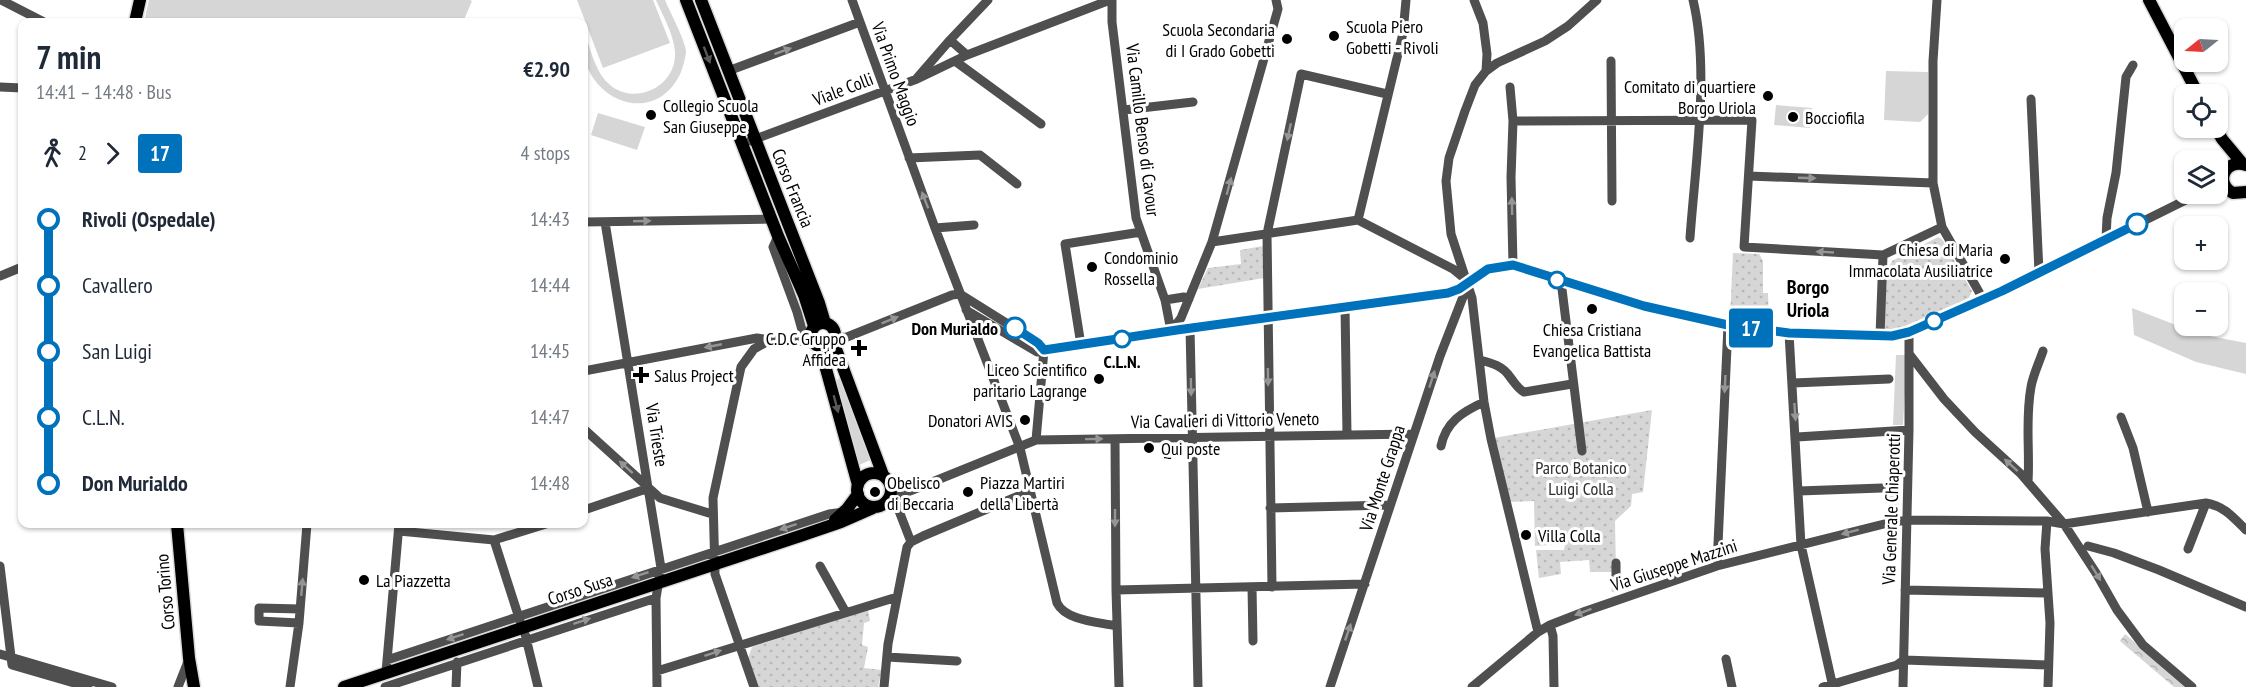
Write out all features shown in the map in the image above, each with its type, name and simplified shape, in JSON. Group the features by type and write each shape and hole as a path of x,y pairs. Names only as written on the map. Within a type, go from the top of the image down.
{"main road":[{"path":"136,18 140,0"},
{"name":"Corso Francia","path":"686,0 778,236 807,301 813,327"},
{"name":"Corso Francia","path":"701,0 819,303 813,327"},
{"path":"2149,0 2193,84"},
{"path":"2222,139 2244,164"},
{"path":"2222,139 2222,150"},
{"path":"2228,169 2233,164 2244,164"},
{"path":"2228,194 2245,195"},
{"path":"813,327 833,328 834,340 883,476 891,485 892,497 883,505 873,508 864,504 858,490 817,345 810,336 813,327"},
{"path":"817,345 828,346 834,340"},
{"path":"858,490 861,479 869,474 883,476"},
{"name":"Corso Susa","path":"828,526 844,512 858,490"},
{"name":"Corso Susa","path":"344,687 387,666 523,627 828,526 873,508"},
{"name":"Corso Torino","path":"177,528 189,658 194,687"}],"street":[{"path":"1,0 36,18"},
{"name":"Via Primo Maggio","path":"852,0 935,228 1020,448"},
{"path":"916,79 988,0"},
{"name":"Viale Colli","path":"742,144 916,79 967,56 1111,0"},
{"name":"Via Camillo Benso di Cavour","path":"1111,0 1136,218 1165,300 1171,331"},
{"path":"1171,331 1181,318 1212,242 1278,9 1276,0"},
{"path":"1358,220 1403,33 1406,0"},
{"path":"1474,0 1483,23 1487,54 1486,71"},
{"path":"1538,632 1494,456 1484,402 1468,281 1451,234 1446,181 1449,158 1465,111 1475,85 1486,71 1497,63 1545,41 1568,26 1597,0"},
{"path":"1690,238 1699,120 1700,63 1694,0"},
{"path":"1937,0 1933,61 1933,183 1942,227 1983,299"},
{"path":"728,71 860,22"},
{"path":"950,40 967,56"},
{"path":"955,61 1041,124"},
{"path":"1611,61 1612,201"},
{"path":"2106,239 2107,218 2116,173 2126,77 2133,65"},
{"path":"1272,587 1267,234 1301,75 1388,94"},
{"path":"0,87 18,88"},
{"path":"1510,87 1513,122 1511,177 1513,265"},
{"path":"2031,99 2039,272"},
{"path":"1124,110 1193,102"},
{"path":"1513,122 1752,120 1744,247 1883,255 1942,227"},
{"path":"909,158 980,155 1017,184"},
{"path":"1749,176 1933,183"},
{"path":"966,310 1032,351 1448,293 1459,289 1488,269 1513,265 1644,306 1728,325 1789,333 1892,336 1909,332 1983,299 2178,204"},
{"path":"588,222 772,219"},
{"path":"1212,242 1358,220 1453,268 1468,281"},
{"name":"Via Trieste","path":"605,222 661,568 656,598 657,687"},
{"path":"935,228 974,225"},
{"path":"1081,345 1065,244 1141,232"},
{"path":"1880,336 1883,255"},
{"path":"0,276 18,269"},
{"name":"Via Monte Grappa","path":"1330,687 1440,356 1468,281"},
{"path":"1561,281 1582,452"},
{"path":"834,340 847,337 952,295 960,294 1038,343 1044,350 1036,440 892,497 911,542"},
{"path":"1165,300 1190,297"},
{"path":"1345,308 1347,435"},
{"path":"1716,566 1728,325"},
{"path":"783,339 813,327"},
{"path":"1190,328 1198,687"},
{"name":"Via Generale Chiaperotti","path":"1903,687 1910,430 1909,332"},
{"path":"1789,333 1797,437 1801,544 1833,686"},
{"path":"588,370 757,338 783,339 817,345"},
{"path":"754,687 715,573 712,498 741,367 754,349 770,340"},
{"path":"2028,482 2030,461 2027,424 2031,386 2043,351"},
{"path":"1910,355 1944,399 2028,482 2064,524 2117,610 2143,645 2192,687"},
{"path":"1479,360 1491,362 1506,371 1516,386 1524,392 1572,384"},
{"path":"1793,383 1889,379"},
{"path":"1441,446 1444,432 1448,427 1469,410 1484,402"},
{"path":"2121,417 2136,457 2148,512"},
{"path":"1797,437 1910,430"},
{"path":"588,433 664,500 712,514"},
{"name":"Via Cavalieri di Vittorio Veneto","path":"1036,440 1414,434"},
{"path":"1115,439 1116,626 1119,687"},
{"path":"1020,448 1059,608 1070,615 1116,626"},
{"path":"588,509 649,488"},
{"path":"1799,491 1882,488"},
{"path":"884,687 904,553 911,542 1030,491"},
{"path":"2188,549 2206,503 2225,509 2246,530"},
{"name":"Via Giuseppe Mazzini","path":"1472,687 1538,632 1550,625 1616,599 1716,566 1877,524 1907,520 2047,521 2064,524 2206,503"},
{"path":"1270,507 1390,505"},
{"name":"Corso Susa","path":"385,687 457,662 523,627 661,568 829,514 844,512"},
{"path":"2047,521 2047,593 2050,623 2048,687"},
{"path":"290,687 299,623 307,528"},
{"path":"387,666 399,528"},
{"path":"406,528 494,540 533,528"},
{"path":"494,540 523,627 538,687"},
{"path":"2088,546 2159,570 2246,607"},
{"path":"1616,563 1616,583"},
{"path":"0,566 12,665 88,687"},
{"path":"820,566 845,611"},
{"path":"1116,590 1365,584"},
{"path":"1251,587 1253,641"},
{"path":"1905,590 2047,593"},
{"path":"657,671 845,611 897,597"},
{"name":"Corso Susa","path":"523,627 656,598"},
{"path":"299,623 259,621 259,608 300,609"},
{"path":"1550,625 1553,636 1554,687"},
{"path":"0,654 112,687"},
{"path":"887,657 957,661"},
{"name":"Corso Torino","path":"178,687 189,658"},
{"path":"1726,659 1732,687"},
{"path":"1823,687 1833,686 1897,665 1904,660 2048,665"},
{"path":"456,687 457,662"}],"green space":[{"path":"149,0 472,1 465,18 145,18"},
{"path":"577,0 653,0 670,43 603,68 588,29 588,18 584,18"},
{"path":"656,0 665,0 686,51 681,72 671,88 658,98 643,103 628,102 614,97 601,87 591,74 588,67 588,42 597,66 609,84 619,91 630,94 652,90 662,84 674,64 675,52 670,32"},
{"path":"1886,71 1928,72 1928,114 1920,122 1884,120"},
{"name":"Bocciofila","path":"1776,105 1812,108 1810,128 1774,125"},
{"path":"598,113 645,127 637,150 591,135"},
{"path":"1938,237 1942,239 1972,291 1968,300 1902,332 1884,332 1885,277 1892,261"},
{"path":"1263,246 1264,278 1198,289 1208,268 1241,264 1240,250"},
{"path":"1733,253 1759,254 1763,261 1763,293 1768,293 1769,326 1730,320"},
{"path":"2132,308 2174,324 2174,336 2209,336 2246,343 2246,374 2196,362 2134,335"},
{"path":"1896,355 1907,355 1903,425 1893,425"},
{"path":"839,378 842,379 873,459 859,465 836,381"},
{"name":"Parco Botanico Luigi Colla","path":"1652,410 1643,492 1632,494 1631,506 1615,521 1616,572 1590,572 1589,560 1560,562 1561,574 1539,578 1536,550 1564,550 1565,544 1535,546 1534,501 1509,502 1494,438"},
{"path":"1892,435 1901,435 1898,506 1897,511 1889,517"},
{"path":"868,609 870,621 864,623 862,645 868,647 864,668 882,670 878,687 754,687 746,664 752,647"},
{"path":"2125,634 2188,687 2174,687 2120,641"}],"tunnel":[{"path":"1616,583 1616,597"}],"bus line":[{"name":"17","path":"1015,328 1038,343 1044,350 1448,293 1459,289 1488,269 1513,265 1644,306 1728,325 1789,333 1892,336 1909,332 2002,291 2137,224"}],"place":[{"name":"Scuola Piero Gobetti - Rivoli","path":"1334,36"},
{"name":"Scuola Secondaria di I Grado Gobetti","path":"1287,39"},
{"name":"Comitato di quartiere Borgo Uriola","path":"1768,96"},
{"name":"Collegio Scuola San Giuseppe","path":"651,115"},
{"name":"Bocciofila","path":"1793,117"},
{"name":"Chiesa di Maria Immacolata Ausiliatrice","path":"2005,259"},
{"name":"Condominio Rossella","path":"1092,267"},
{"name":"Chiesa Cristiana Evangelica Battista","path":"1592,309"},
{"name":"Don Murialdo","path":"1015,328"},
{"name":"C.L.N.","path":"1122,339"},
{"name":"C.D.C Gruppo Affidea","path":"859,348"},
{"name":"Salus Project","path":"641,375"},
{"name":"Liceo Scientifico paritario Lagrange","path":"1099,379"},
{"name":"Donatori AVIS","path":"1025,420"},
{"name":"Qui poste","path":"1149,448"},
{"name":"Obelisco di Beccaria","path":"875,492"},
{"name":"Piazza Martiri della Libertà","path":"968,492"},
{"name":"Villa Colla","path":"1526,535"},
{"name":"La Piazzetta","path":"364,580"}],"district":[{"name":"Borgo Uriola","path":"1808,298"}]}
